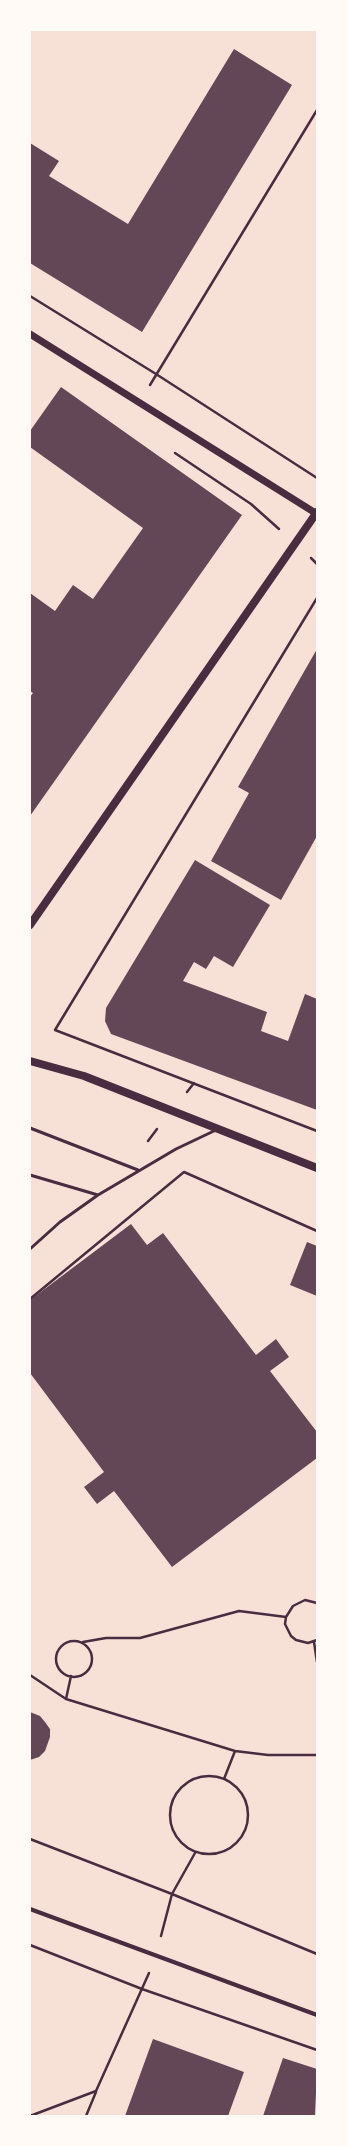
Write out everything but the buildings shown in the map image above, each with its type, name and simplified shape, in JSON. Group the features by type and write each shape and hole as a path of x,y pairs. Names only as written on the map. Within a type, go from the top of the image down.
{"main road":[{"path":"30,925 317,513"},
{"path":"30,1061 84,1076 317,1168"}],"street":[{"path":"30,334 317,513"},
{"path":"30,1909 317,2015"}],"lane":[{"path":"30,1128 138,1170"},
{"path":"30,1249 60,1222 98,1195 138,1170 176,1149 218,1130"},
{"path":"30,1175 98,1195"}],"path":[{"path":"139,402 317,110"},
{"path":"30,296 156,374 317,478"},
{"path":"174,452 251,504 317,564"},
{"path":"317,598 55,1030 317,1131"},
{"path":"30,1300 184,1172 317,1231"},
{"path":"317,1603 305,1600 298,1602 292,1606 286,1617 285,1624 291,1636 302,1643 316,1641 317,1662"},
{"path":"83,1642 90,1649 93,1658 91,1668 84,1675 75,1677 66,1675 59,1668 56,1659 58,1650 65,1642 74,1640 83,1642 106,1638 140,1638 239,1611 286,1617"},
{"path":"30,1675 66,1699 235,1751 268,1755 317,1755"},
{"path":"66,1699 71,1676"},
{"path":"224,1779 235,1751"},
{"path":"211,1776 224,1779 234,1785 242,1794 247,1805 248,1818 246,1830 230,1849 219,1854 207,1855 195,1853 184,1846 176,1837 170,1826 169,1813 172,1801 178,1790 193,1779 211,1776"},
{"path":"30,1839 172,1894 317,1954"},
{"path":"86,2116 156,1956 172,1894 195,1853"},
{"path":"30,1946 142,1989 317,2050"},
{"path":"30,2116 96,2091"}]}
